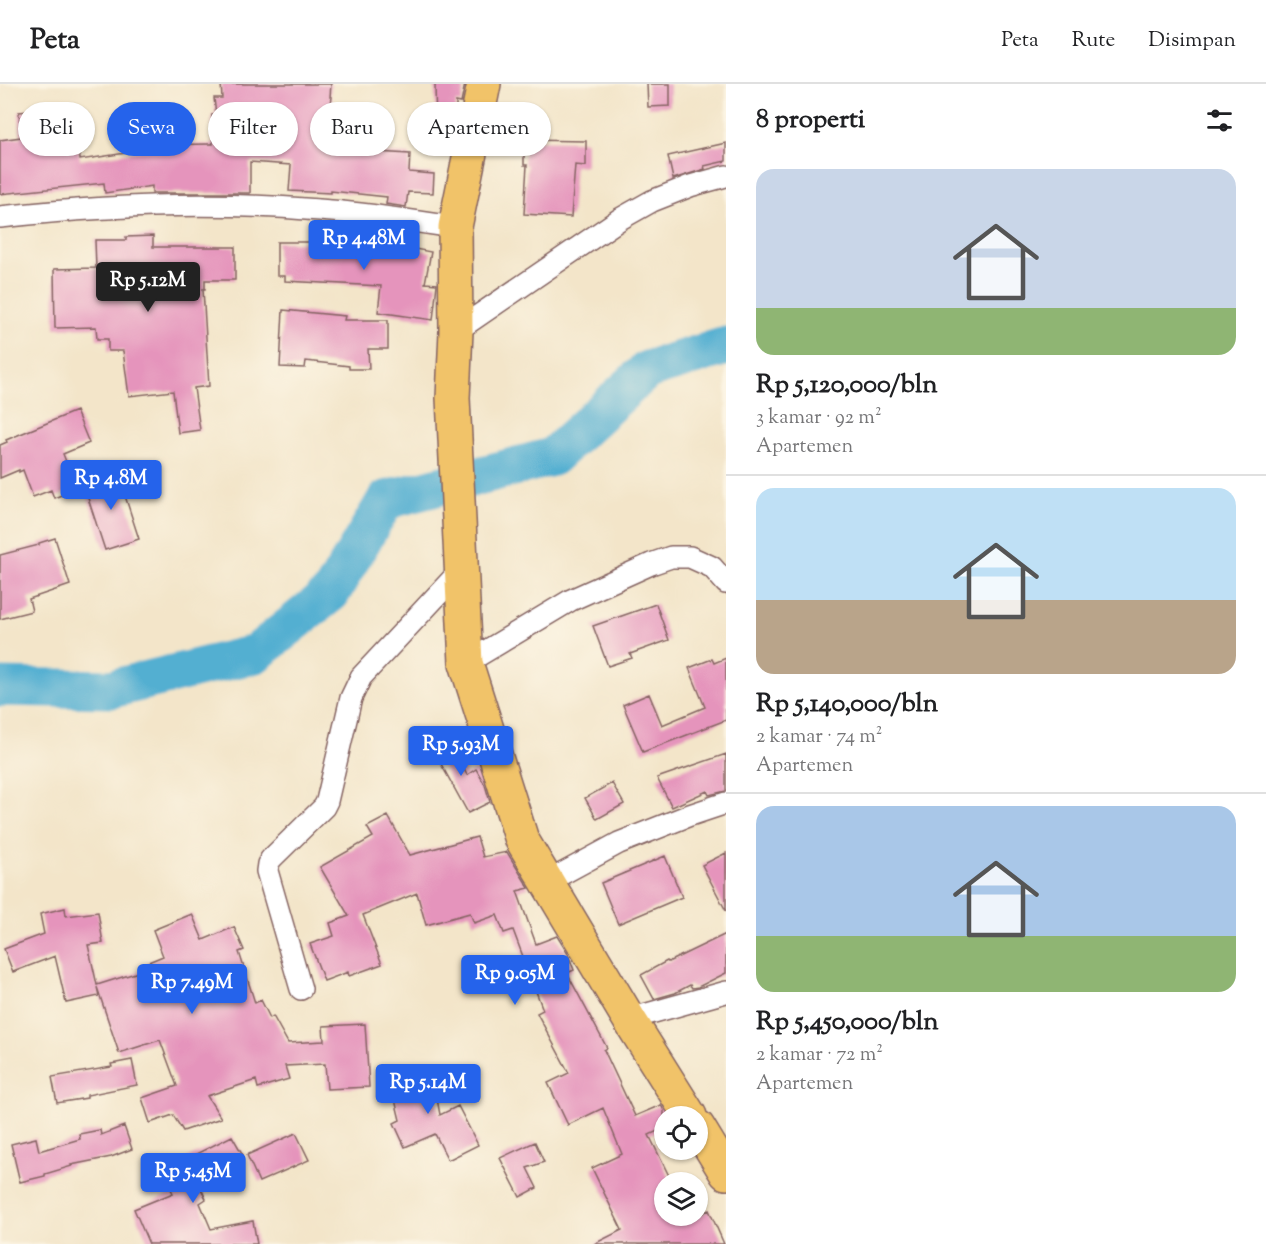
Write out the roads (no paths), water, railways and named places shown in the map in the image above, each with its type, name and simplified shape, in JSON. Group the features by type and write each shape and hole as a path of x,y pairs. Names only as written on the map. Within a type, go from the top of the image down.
{"highway":[{"path":"484,84 455,227 456,331 453,398 466,663 522,840 684,1106"},
{"path":"708,1143 726,1173"}],"street":[{"path":"456,331 620,219 652,201 690,186 726,176"},
{"path":"0,217 115,207 240,205 320,210 455,227"},
{"path":"301,989 267,871 268,864 324,807 327,801 351,698 361,677 460,555"},
{"path":"466,663 571,600 671,557 690,557 712,567 726,583"},
{"path":"547,882 619,843 726,803"},
{"path":"629,1019 726,992"}],"waterway":[{"path":"0,687 111,689 255,654 331,593 386,500 552,457 647,370 726,346"}]}
